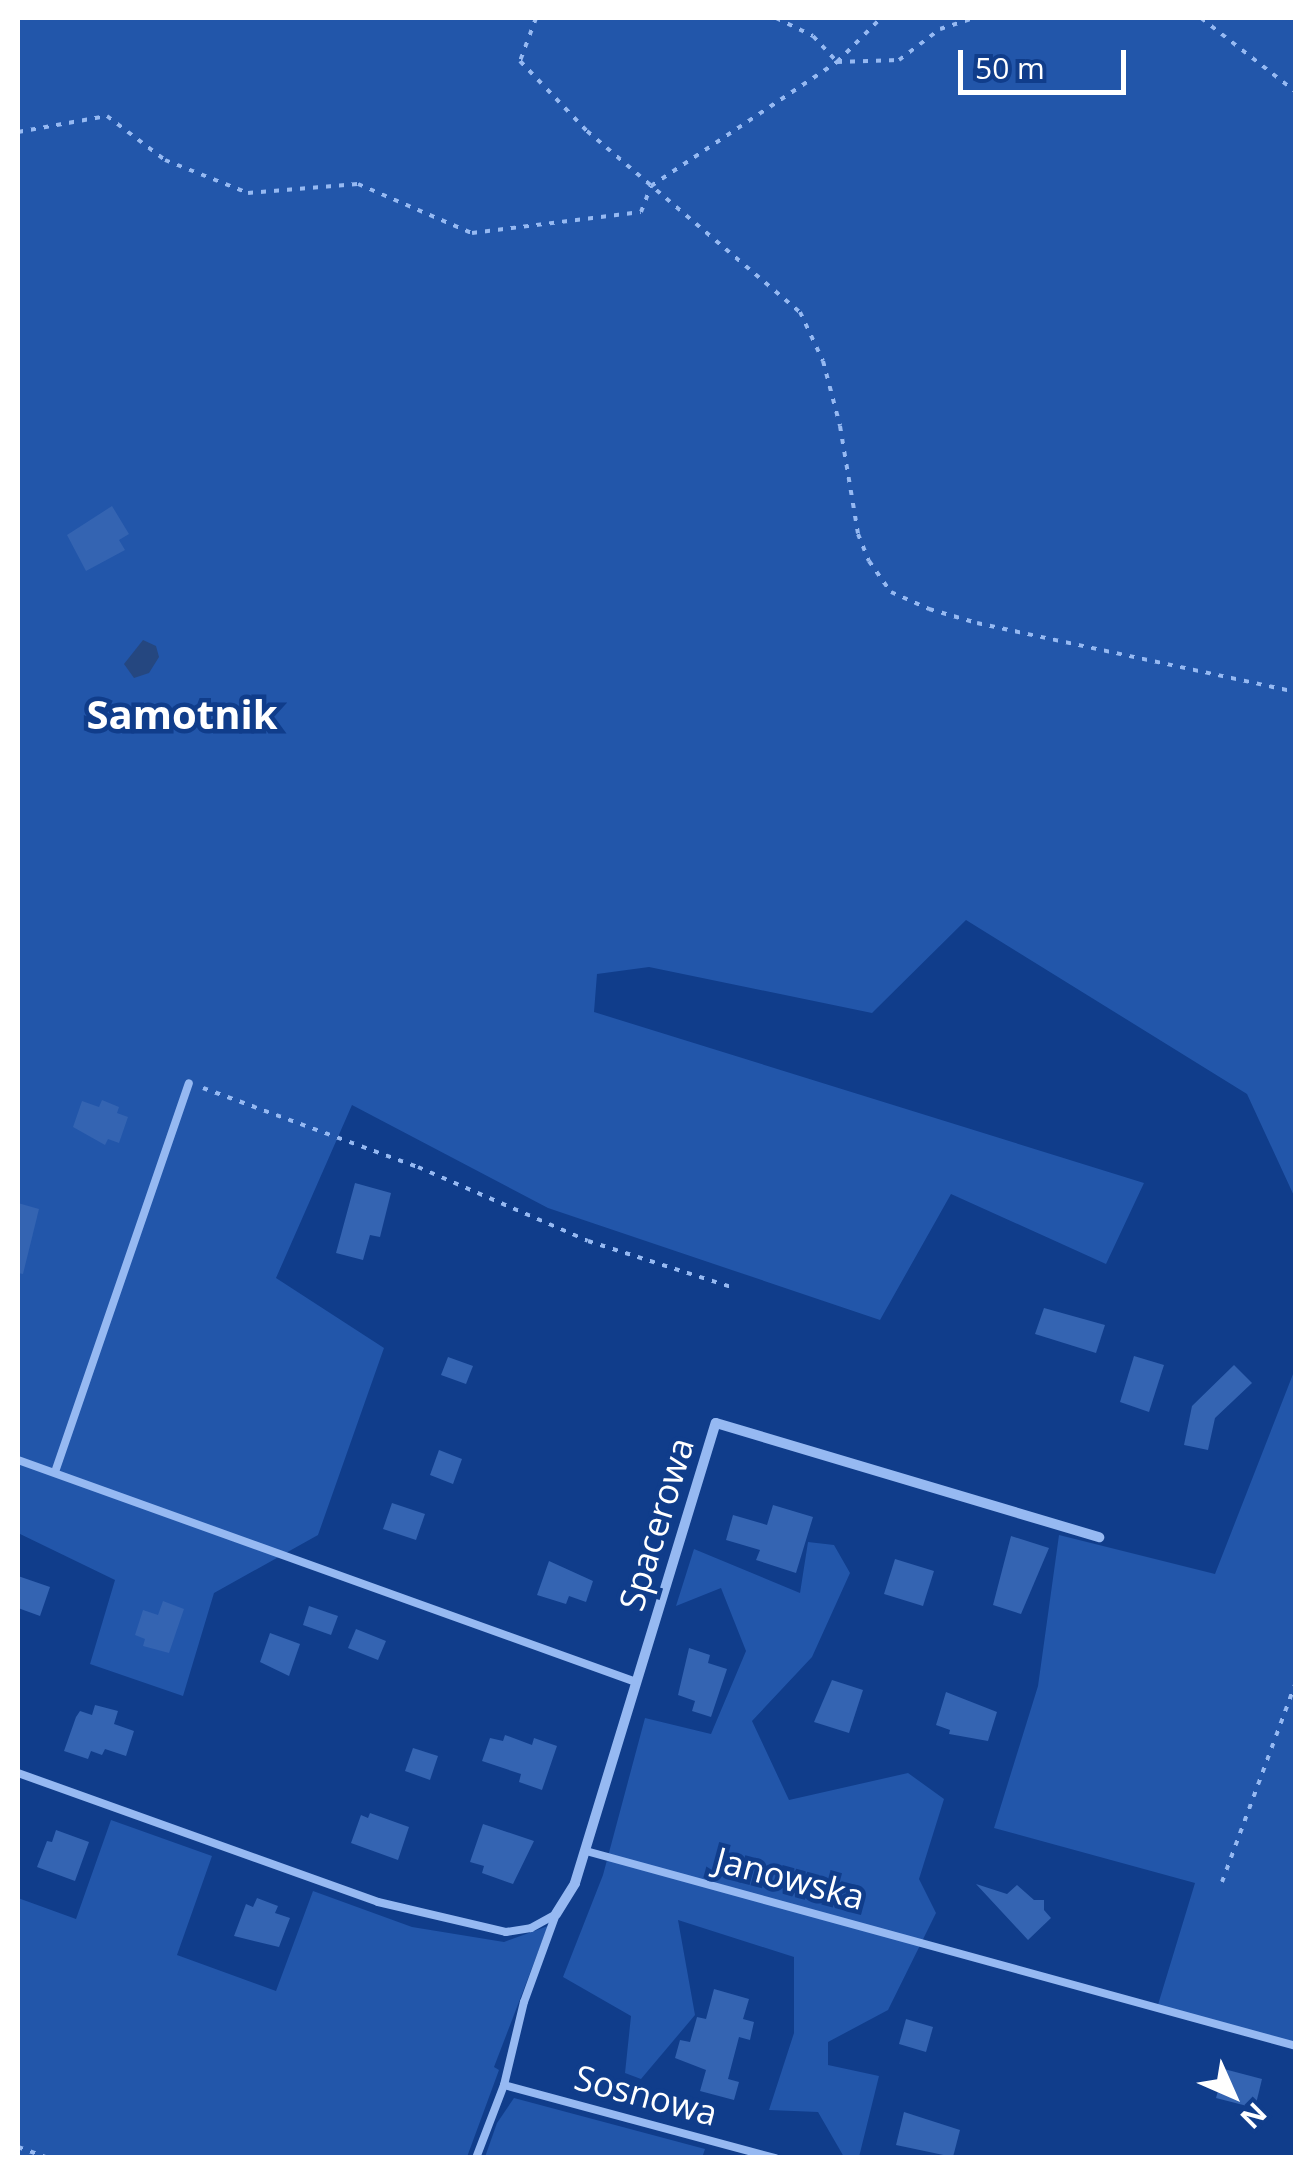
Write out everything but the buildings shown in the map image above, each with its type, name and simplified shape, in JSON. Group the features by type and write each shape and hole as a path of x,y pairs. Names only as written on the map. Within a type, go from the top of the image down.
{"street":[{"name":"Spacerowa","path":"586,1851 716,1423 1099,1537"},
{"path":"556,1914 575,1884 586,1851"}],"lane":[{"path":"55,1472 189,1083"},
{"path":"18,1460 636,1682"},
{"path":"18,1773 378,1902 506,1932 531,1928 556,1914"},
{"name":"Janowska","path":"586,1851 1296,2046"},
{"path":"476,2158 504,2085 524,2002 556,1914"},
{"name":"Sosnowa","path":"504,2085 775,2158"}],"path":[{"path":"536,18 520,62 587,131 800,312 823,360 840,426 858,534 869,562 892,592 977,622 1296,692"},
{"path":"776,18 813,36 837,62 899,60 940,28 974,18"},
{"path":"18,132 107,116 165,160 248,193 358,184 472,234 641,212 651,186 837,62 881,18"},
{"path":"1202,18 1296,92"},
{"path":"189,1083 418,1166 588,1242 731,1287"},
{"path":"1222,1882 1296,1682"},
{"path":"18,2147 48,2158"}],"shaded area":[{"path":"18,18 1295,18 1295,1198 1247,1094 966,920 872,1013 649,967 597,974 594,1012 1144,1183 1106,1264 951,1194 880,1320 548,1208 352,1105 276,1278 384,1348 318,1535 214,1593 183,1696 90,1664 115,1580 18,1533"},
{"path":"143,640 156,646 159,657 149,673 134,678 124,664"},
{"path":"1295,1369 1295,2046 1157,2008 1195,1883 994,1828 1038,1686 1059,1535 1215,1574"},
{"path":"808,1542 834,1545 850,1573 812,1657 752,1721 789,1800 908,1773 944,1799 919,1879 936,1913 888,2010 828,2042 828,2065 879,2076 859,2157 844,2157 818,2112 769,2110 794,2033 794,1957 678,1920 695,2015 641,2079 625,2073 631,2016 563,1977 603,1875 645,1718 711,1734 746,1651 721,1588 676,1606 694,1549 800,1593"},
{"path":"111,1820 212,1856 177,1955 276,1991 313,1891 412,1927 504,1942 548,1926 494,2067 499,2070 467,2157 18,2157 18,1898 76,1919"},
{"path":"514,2098 705,2149 702,2158 485,2157 497,2123"}],"district":[{"name":"Samotnik","path":"182,714"}]}
